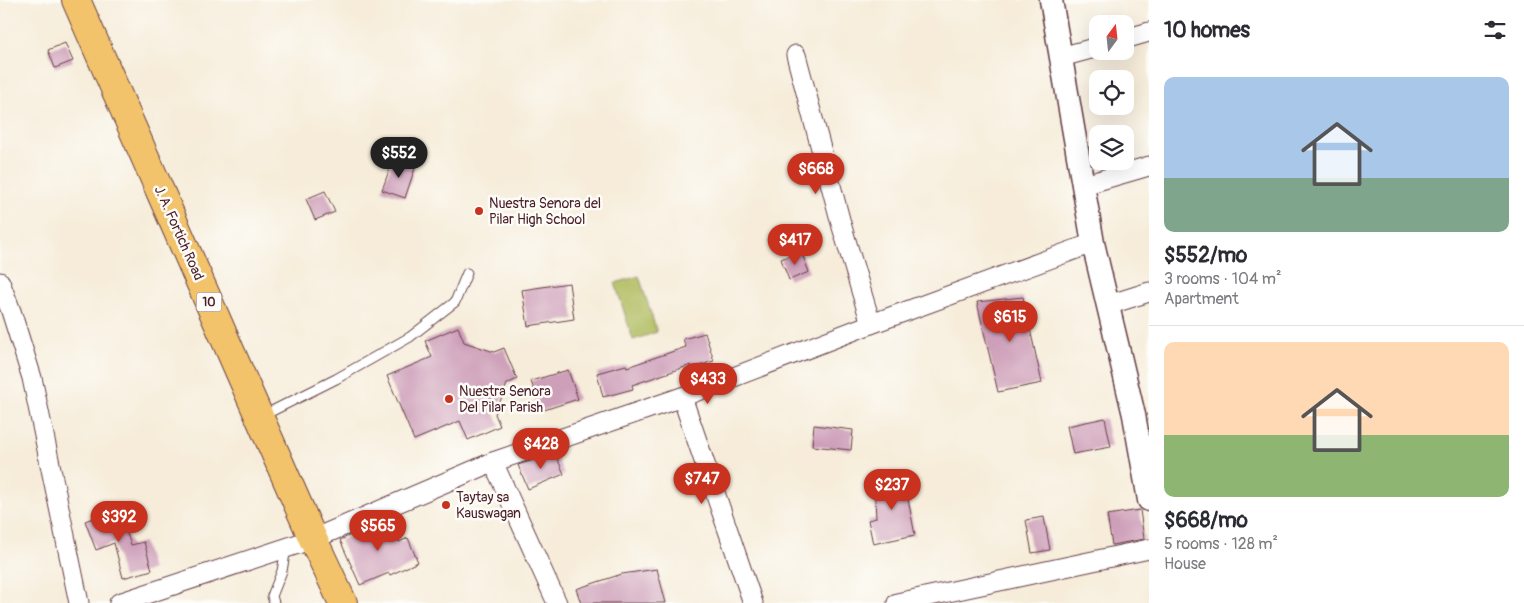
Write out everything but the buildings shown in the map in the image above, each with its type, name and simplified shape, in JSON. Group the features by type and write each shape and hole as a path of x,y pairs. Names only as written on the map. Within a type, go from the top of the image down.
{"highway":[{"name":"J. A. Fortich Road","path":"76,0 313,539 343,603"}],"street":[{"path":"1051,0 1084,185 1092,243 1108,305 1142,413 1149,500"},
{"path":"1134,36 1149,32"},
{"path":"1061,56 1089,49"},
{"path":"796,55 842,227 871,324"},
{"path":"1084,185 1149,166"},
{"path":"119,603 313,539 493,462 682,396 1092,243"},
{"path":"0,282 12,310 32,378 79,603"},
{"path":"1108,305 1149,292"},
{"path":"682,396 753,603"},
{"path":"493,462 557,603"},
{"path":"897,603 1149,549"}],"lane":[{"path":"259,417 336,379 410,337 454,302 467,274"},
{"path":"274,603 272,596 282,571 286,548"}],"green space":[{"path":"639,276 657,332 633,340 615,283"}],"place":[{"name":"Nuestra Senora del Pilar High School","path":"479,211"},
{"name":"Nuestra Senora Del Pilar Parish","path":"449,399"},
{"name":"Taytay sa Kauswagan","path":"446,505"}]}
